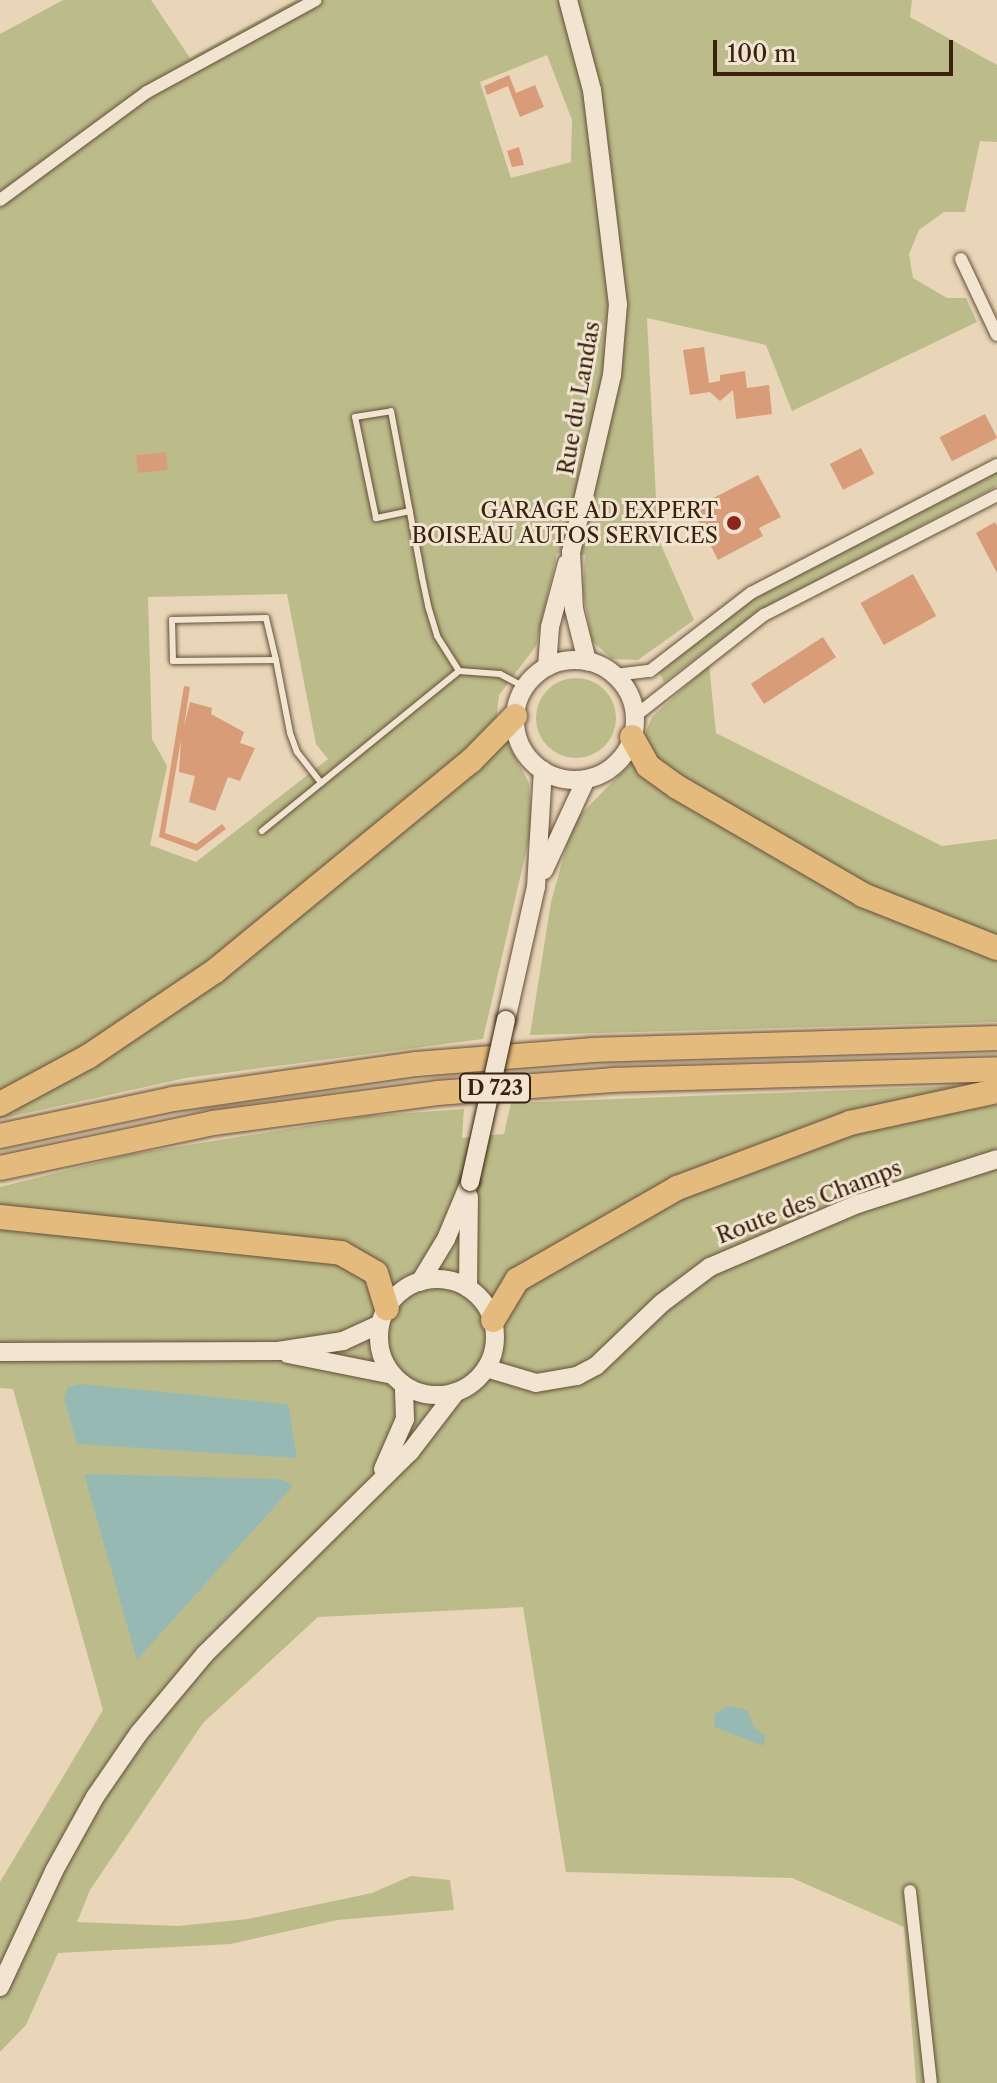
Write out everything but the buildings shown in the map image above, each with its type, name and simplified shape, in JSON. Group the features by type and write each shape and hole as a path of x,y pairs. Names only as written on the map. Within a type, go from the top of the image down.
{"highway":[{"path":"0,1104 89,1056 215,971 471,761 515,716"},
{"path":"634,726 648,766 703,803 863,895 997,948"},
{"name":"D 723","path":"0,1136 173,1099 416,1064 593,1050 997,1038"},
{"name":"D 723","path":"0,1168 213,1123 437,1093 613,1080 997,1069"},
{"path":"493,1320 517,1280 677,1188 850,1123 997,1091"},
{"path":"0,1217 341,1253 376,1273 384,1316"}],"street":[{"path":"0,200 147,92 316,0"},
{"name":"Rue du Landas","path":"568,0 592,90 618,304 612,375 571,552 574,609 587,661"},
{"path":"961,259 997,335"},
{"path":"615,675 650,671 751,593 997,465"},
{"path":"536,887 586,779 615,764 634,726 764,615 997,495"},
{"path":"547,667 550,627 571,552"},
{"path":"586,779 543,770 521,747 515,716 524,687 547,667 587,661 615,675 625,686 634,726"},
{"path":"0,1352 278,1351 343,1341 384,1316 420,1282 446,1239 470,1182 536,887 543,770"},
{"name":"Route des Champs","path":"486,1368 536,1383 577,1376 596,1366 710,1267 858,1204 997,1159"},
{"path":"468,1288 470,1182"},
{"path":"0,1987 54,1871 139,1733 205,1654 371,1487 410,1452 456,1392 486,1368 495,1336 493,1320 468,1288 436,1279 420,1282"},
{"path":"371,1487 395,1451 405,1419 399,1380 384,1360 384,1316"},
{"path":"278,1351 399,1380 421,1393 456,1392"},
{"path":"910,1891 931,2083"}],"lane":[{"path":"410,511 376,518 355,417 391,411 410,511 428,606 437,636 459,671"},
{"path":"276,660 173,661 172,620 266,618 276,660 297,752 321,783"},
{"path":"262,831 459,671 500,674 524,687"}],"green space":[{"path":"63,0 151,0 190,58 296,0 912,0 910,17 997,65 997,142 980,141 965,212 944,212 919,230 909,254 913,278 947,298 966,298 977,322 792,411 766,345 647,318 658,538 694,620 638,660 612,659 592,641 583,590 585,555 557,553 536,646 499,695 496,721 529,783 532,826 483,1039 186,1078 0,1119 0,34","holes":["547,55 572,120 571,162 511,178 480,82","287,594 316,744 328,759 196,862 150,845 167,766 152,739 148,597"]},
{"path":"997,471 997,486 759,611 664,682 659,672 749,599"},
{"path":"709,665 716,733 942,846 997,839 997,1022 530,1035 551,902 573,822 634,760 652,717"},
{"path":"576,678 591,681 604,690 613,703 616,718 613,733 604,746 591,755 576,758 561,755 548,746 539,733 536,718 539,703 548,690 561,681"},
{"path":"955,1086 958,1110 997,1105 997,2083 916,2083 904,1927 792,1878 566,1872 523,1607 318,1617 203,1723 90,1890 77,1922 178,1926 248,1919 372,1893 411,1876 450,1880 454,1910 337,1920 231,1944 58,1953 26,2025 0,2052 0,1882 103,1710 13,1389 0,1388 0,1187 127,1155 368,1116 464,1109 462,1138 504,1134 511,1103"}],"water":[{"path":"80,1384 288,1404 297,1458 77,1444 64,1398 68,1387"},
{"path":"84,1474 281,1479 293,1486 137,1660"},
{"path":"728,1706 747,1710 755,1729 765,1735 764,1746 714,1727 715,1714"}],"place":[{"name":"GARAGE AD EXPERT BOISEAU AUTOS SERVICES","path":"734,523"}]}
